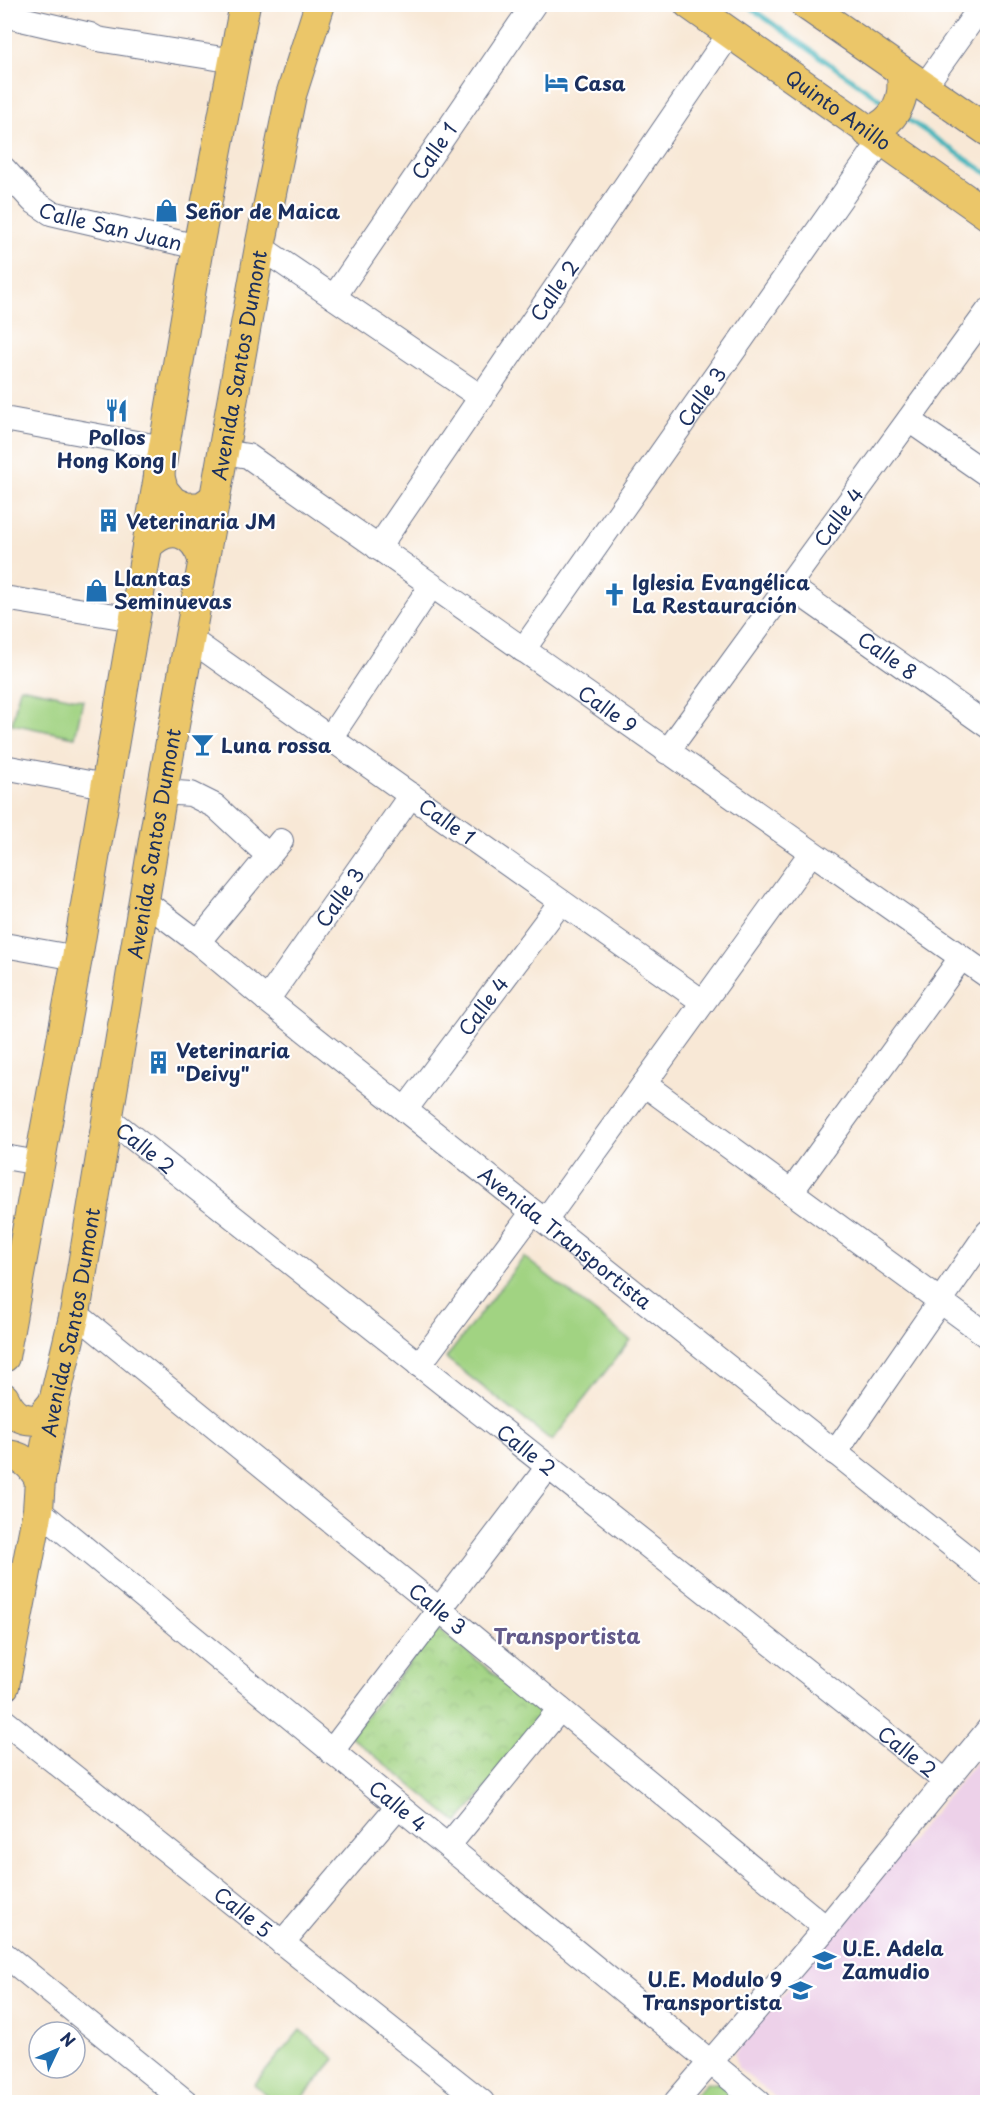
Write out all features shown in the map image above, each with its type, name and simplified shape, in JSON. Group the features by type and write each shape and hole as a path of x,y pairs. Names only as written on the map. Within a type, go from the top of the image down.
{"main road":[{"path":"6,1345 77,958 198,247 245,4"},
{"name":"Avenida Santos Dumont","path":"4,1686 38,1510 40,1480 54,1402 75,1313 162,792 260,247 291,95 320,4"},
{"name":"Quinto Anillo","path":"689,4 887,137 987,215"},
{"path":"805,4 917,90 987,131"},
{"path":"887,137 907,117 917,90"},
{"path":"162,462 163,490 173,502 187,508 202,507 215,498"},
{"path":"147,546 155,537 167,532 180,533 191,538 199,548 203,559"},
{"path":"4,1398 15,1415 29,1420 40,1419 54,1402"},
{"path":"4,1455 22,1458 33,1467 40,1480"}],"street":[{"name":"Calle 1","path":"334,297 534,4"},
{"path":"917,90 983,4"},
{"path":"4,15 90,35 97,39 235,61"},
{"name":"Calle 2","path":"378,548 730,33"},
{"name":"Calle 3","path":"523,650 887,137"},
{"name":"Calle San Juan","path":"4,168 33,201 51,213 198,247"},
{"path":"260,247 482,398"},
{"name":"Calle 4","path":"667,752 987,312"},
{"path":"4,419 162,462"},
{"path":"909,420 987,475"},
{"name":"Calle 9","path":"223,452 248,456 987,976"},
{"name":"Calle 8","path":"788,585 987,726"},
{"path":"330,738 431,586"},
{"path":"4,598 134,620"},
{"name":"Calle 1","path":"190,639 704,1002"},
{"path":"4,767 105,786"},
{"path":"162,792 192,794 215,806 270,844 198,942"},
{"name":"Calle 3","path":"267,1000 411,795"},
{"path":"419,1365 644,1084 811,853"},
{"name":"Avenida Transportista","path":"145,902 198,942 267,1000 835,1453 986,1570"},
{"name":"Calle 4","path":"405,1110 561,902"},
{"path":"4,945 77,958"},
{"path":"791,1192 961,958"},
{"path":"644,1084 987,1336"},
{"name":"Calle 2","path":"108,1118 945,1781"},
{"path":"4,1157 39,1163"},
{"path":"835,1453 987,1233"},
{"name":"Calle 3","path":"75,1313 826,1928"},
{"path":"331,1752 548,1467"},
{"name":"Calle 4","path":"38,1510 759,2103"},
{"path":"448,1846 560,1709"},
{"name":"Calle 5","path":"4,1721 482,2103"},
{"name":"Calle 2","path":"676,2103 826,1928 987,1730"},
{"path":"282,1943 398,1806"},
{"path":"4,1954 186,2103"}],"shaded area":[{"path":"987,1749 987,2102 781,2102 738,2068 735,2053"}],"green space":[{"path":"20,687 83,700 75,737 12,724"},
{"path":"524,1257 630,1340 552,1441 446,1358"},
{"path":"438,1628 545,1716 458,1823 350,1736"},
{"path":"300,2030 335,2059 299,2102 275,2102 254,2085"},
{"path":"707,2083 720,2083 743,2102 687,2102"}],"waterway":[{"path":"745,4 888,105"},
{"path":"903,116 988,174"}],"place":[{"name":"Casa","path":"556,83"},
{"name":"Señor de Maica","path":"167,211"},
{"name":"Pollos Hong Kong I","path":"117,410"},
{"name":"Veterinaria JM","path":"108,521"},
{"name":"Llantas Seminuevas","path":"96,590"},
{"name":"Iglesia Evangélica La Restauración","path":"614,594"},
{"name":"Luna rossa","path":"203,745"},
{"name":"Veterinaria \"Deivy\"","path":"158,1062"},
{"name":"U.E. Adela Zamudio","path":"824,1960"},
{"name":"U.E. Modulo 9 Transportista","path":"800,1991"}],"district":[{"name":"Transportista","path":"567,1635"}]}
